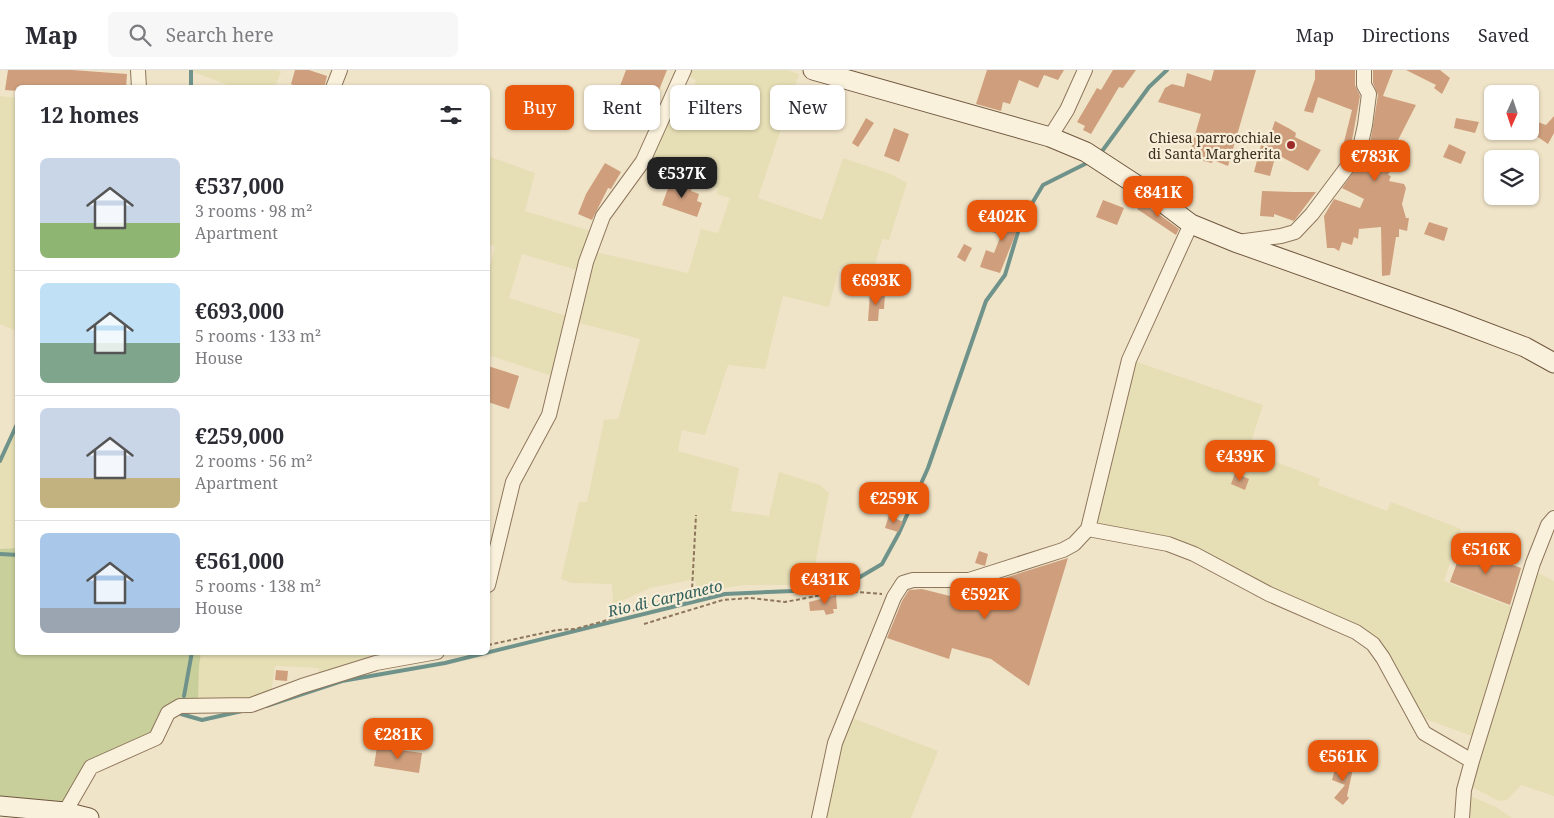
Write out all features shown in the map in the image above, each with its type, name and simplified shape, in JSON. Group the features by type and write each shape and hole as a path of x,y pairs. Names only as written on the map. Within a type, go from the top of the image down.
{"main road":[{"path":"812,70 852,76 1050,137 1086,152 1191,224 1235,242 1525,347 1554,363"},
{"path":"0,806 65,812 89,818"}],"street":[{"path":"138,70 139,85"},
{"path":"334,85 340,70"},
{"path":"490,577 513,482 548,415 586,262 603,216 643,161 684,70"},
{"path":"1050,137 1067,110 1085,70"},
{"path":"1235,242 1281,236 1295,232 1312,214 1360,148 1369,94 1364,85 1364,70"},
{"path":"819,818 835,743 894,597 903,584 913,580 969,580 1063,550 1074,544 1088,529 1129,360 1191,224"},
{"path":"1462,818 1464,790 1472,761 1533,563 1548,525 1554,518"},
{"path":"1088,529 1168,544 1194,554 1268,594 1356,632 1373,644 1383,658 1424,733 1472,761"},
{"path":"65,812 91,767 156,738 168,713 180,706 251,705 302,686 376,663 420,655"}],"path":[{"path":"490,645 604,621 692,590 696,515"},
{"path":"644,624 724,600 750,598 785,602 843,591 894,597"}],"shaded area":[{"path":"188,70 276,70 281,72 276,85 228,85"},
{"path":"689,70 787,70 799,74 795,85 770,85 770,130 780,130 758,198 822,220 843,158 891,174 907,183 889,240 882,239 872,276 839,268 829,307 783,296 765,369 728,365 705,435 682,430 678,451 739,468 731,511 769,516 779,472 820,485 829,493 811,585 745,585 697,592 695,579 650,588 613,605 612,584 572,583 561,579 579,502 587,502 604,420 618,419 640,339 576,322 595,252 688,273 701,229 718,233 730,198 716,194 718,188 646,165 670,112 670,130 760,130 760,85 694,85 696,80 687,76"},
{"path":"0,96 15,98 15,330 0,324"},
{"path":"490,157 535,173 525,211 591,231 580,271 522,254 509,298 567,316 555,377 490,356 490,267 495,246 490,245"},
{"path":"1134,361 1263,405 1248,451 1320,479 1318,485 1387,511 1391,502 1461,529 1444,581 1514,608 1476,733 1472,736 1420,717 1380,642 1274,592 1189,546 1095,524"},
{"path":"15,426 15,548 0,549 0,461"},
{"path":"1536,572 1554,581 1554,796 1521,785 1507,800 1499,801 1470,784"},
{"path":"201,655 401,655 329,672 319,672 319,668 275,666 271,693 256,699 198,702"},
{"path":"850,717 938,751 911,818 823,818 833,767"},
{"path":"1468,797 1473,797 1496,807 1512,818 1467,818"}],"green space":[{"path":"15,548 15,655 201,655 198,702 176,702 150,735 95,757 83,770 65,798 58,804 0,801 0,549"}],"building":[{"path":"8,70 72,70 127,74 126,85 15,85 15,91 5,90"},
{"path":"295,70 309,70 327,76 325,85 291,84"},
{"path":"626,70 667,70 660,88 660,85 620,85"},
{"path":"987,70 1064,70 1058,80 1044,75 1038,88 1019,80 1010,104 1003,102 1001,111 976,104"},
{"path":"1113,70 1136,70 1123,88 1119,87 1091,134 1083,130 1085,126 1077,122 1097,88 1101,90"},
{"path":"1214,70 1256,70 1228,166 1213,160 1212,163 1203,161 1204,157 1189,155 1201,114 1158,102 1165,88 1172,84 1184,87 1187,73 1211,81"},
{"path":"1315,70 1355,70 1355,85 1360,96 1351,146 1344,142 1352,110 1318,97 1313,113 1304,111 1315,79"},
{"path":"1373,70 1393,70 1383,96 1416,105 1397,142 1402,146 1388,175 1391,176 1389,181 1404,184 1406,188 1402,204 1406,218 1409,218 1407,231 1399,229 1399,237 1396,237 1390,275 1382,276 1381,227 1359,229 1358,239 1354,237 1352,245 1342,242 1339,251 1334,248 1327,248 1324,216 1334,199 1360,208 1364,199 1342,188 1369,150 1378,95 1373,83"},
{"path":"1406,70 1440,70 1450,78 1442,94 1434,88 1436,85"},
{"path":"1554,116 1554,133 1548,144 1539,138 1539,122 1546,125"},
{"path":"866,118 874,123 858,147 852,143"},
{"path":"1456,118 1479,122 1475,133 1454,128"},
{"name":"Chiesa parrocchiale di Santa Margherita","path":"1275,121 1296,133 1295,137 1321,150 1308,171 1276,154 1270,176 1254,172 1261,145 1266,147"},
{"path":"894,128 909,134 899,162 884,156"},
{"path":"1449,144 1466,152 1461,164 1443,157"},
{"path":"605,163 621,172 611,189 608,188 592,220 578,214 586,194"},
{"path":"671,180 692,187 691,191 699,194 697,201 702,203 697,217 662,205"},
{"path":"1262,191 1316,192 1294,221 1274,214 1274,217 1260,216"},
{"path":"1103,200 1124,208 1117,225 1096,217"},
{"path":"1142,202 1179,229 1176,235 1137,209"},
{"path":"999,212 1022,218 1000,273 980,267 986,250 994,253 1001,235 992,232"},
{"path":"1429,222 1448,228 1444,241 1424,234"},
{"path":"964,244 972,248 965,262 957,257"},
{"path":"870,293 885,294 884,309 879,309 878,321 868,321"},
{"path":"490,367 519,376 509,409 490,403"},
{"path":"1235,473 1249,479 1245,490 1231,484"},
{"path":"889,515 903,522 898,532 885,528"},
{"path":"1463,546 1521,568 1510,605 1450,582"},
{"path":"979,551 988,554 985,566 975,563"},
{"path":"1068,558 1029,686 991,659 952,648 949,659 887,638 902,601 909,590 922,589 966,600 969,589"},
{"path":"836,595 837,609 833,609 834,613 826,615 824,610 810,611 809,602"},
{"path":"276,670 288,671 287,681 275,680"},
{"path":"377,747 422,753 419,773 374,766"},
{"path":"1336,765 1353,769 1347,796 1349,798 1343,805 1334,798 1345,785 1332,780"}],"waterway":[{"path":"191,70 191,85"},
{"name":"Rio di Carpaneto","path":"1100,154 1149,87 1167,70"},
{"name":"Rio di Carpaneto","path":"490,652 725,594 793,591 855,580 882,564 899,533 928,468 986,301 1005,275 1021,222 1043,185 1091,161"},
{"path":"0,461 15,428"},
{"name":"Rio di Carpaneto","path":"0,554 15,555"},
{"name":"Rio di Carpaneto","path":"184,696 191,655"},
{"name":"Rio di Carpaneto","path":"266,706 342,681 445,663 477,655"},
{"name":"Rio di Carpaneto","path":"182,709 181,714 202,720 242,711"}],"place":[{"name":"Chiesa parrocchiale di Santa Margherita","path":"1291,145"}]}
